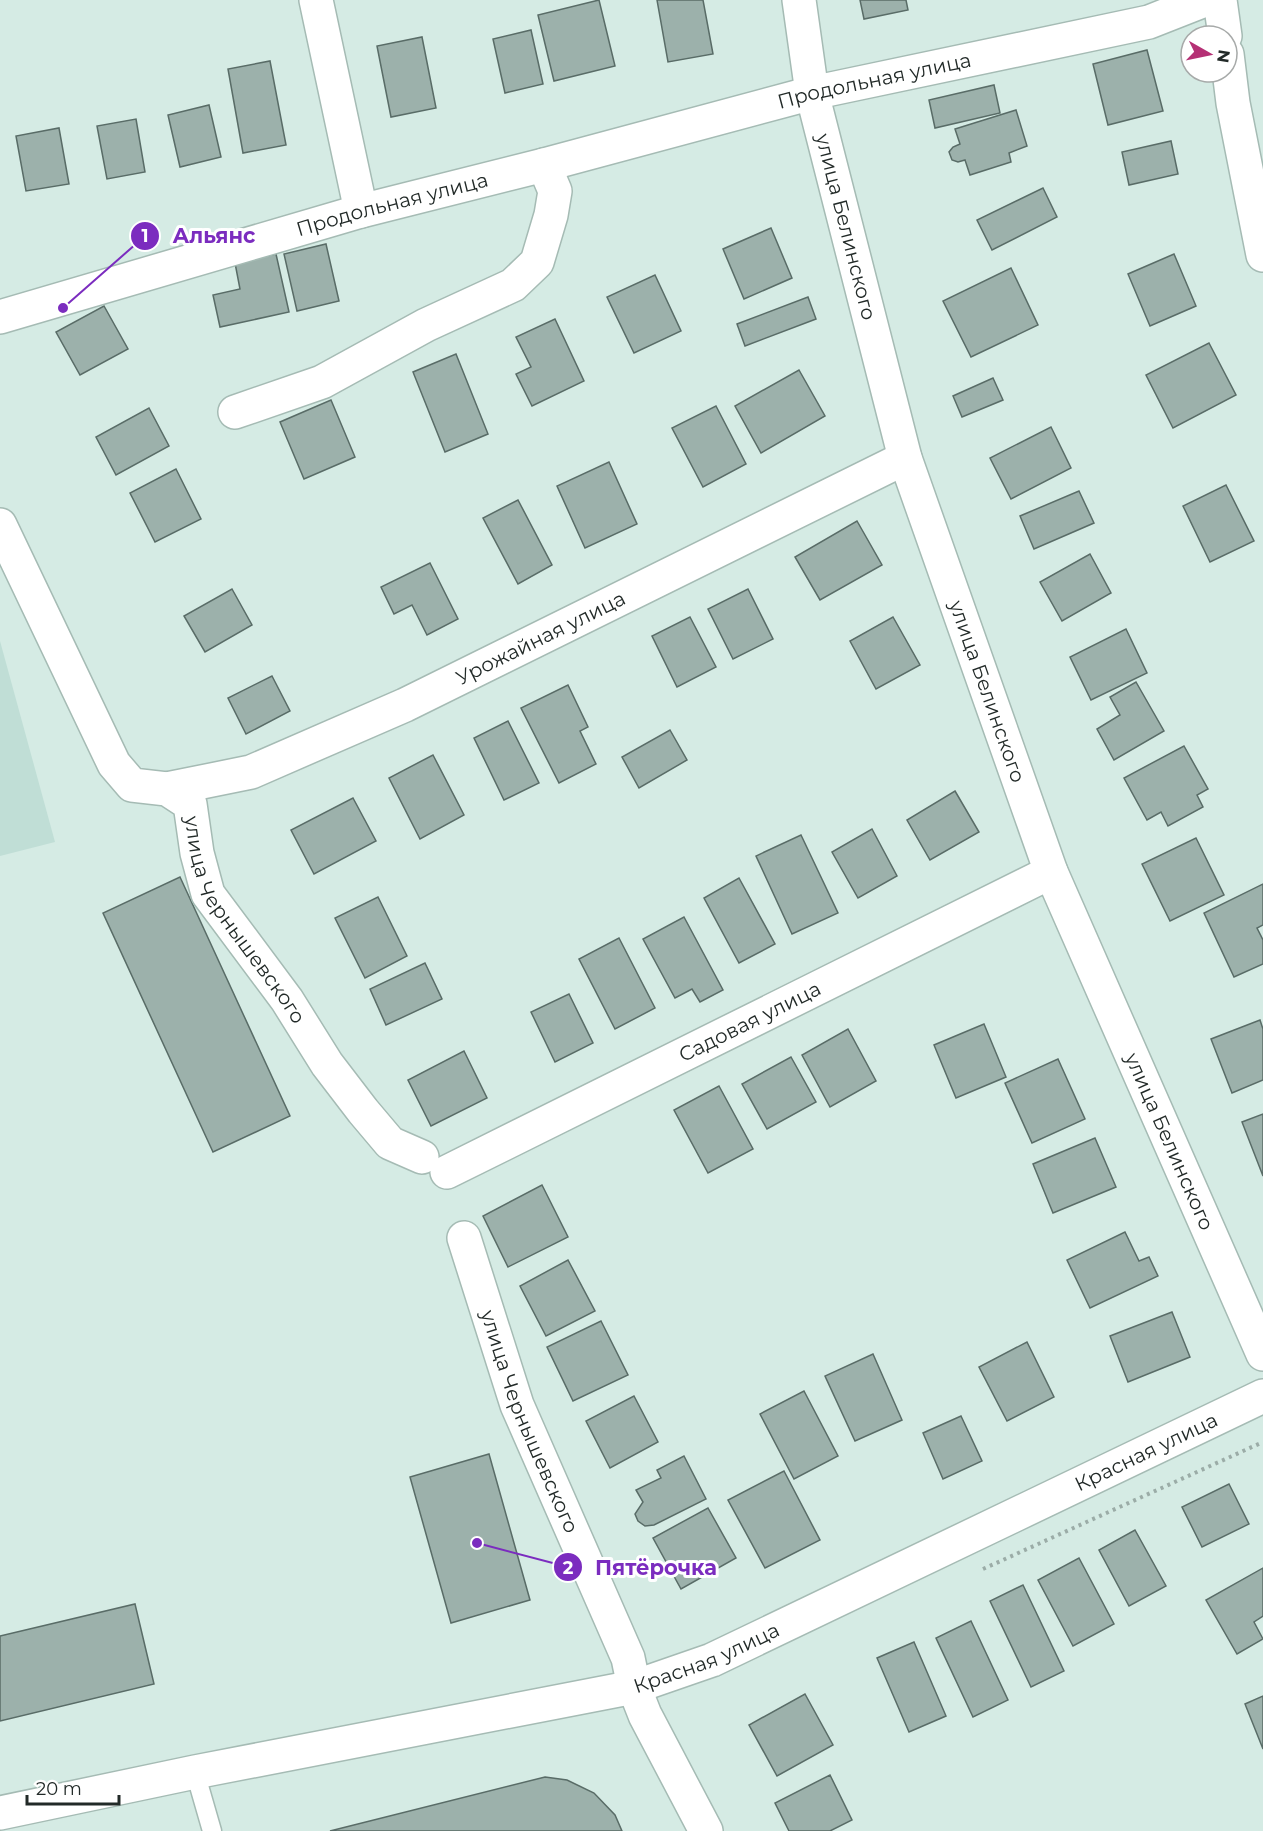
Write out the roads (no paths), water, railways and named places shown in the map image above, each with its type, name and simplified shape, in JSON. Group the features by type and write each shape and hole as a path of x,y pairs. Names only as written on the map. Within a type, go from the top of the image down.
{"street":[{"path":"316,0 361,211"},
{"name":"улица Белинского","path":"799,0 813,93 906,458 1051,872 1263,1354"},
{"name":"Продольная улица","path":"0,317 361,211 813,93 1149,22 1205,0"},
{"path":"1220,0 1223,24"},
{"path":"1231,84 1263,255"},
{"path":"235,412 322,382 426,325 513,285 537,262 551,215 555,191 544,165"},
{"name":"Урожайная улица","path":"167,789 250,772 405,705 906,458"},
{"path":"0,525 114,764 132,785 167,789"},
{"name":"улица Чернышевского","path":"167,789 190,804 197,853 208,894 287,1000 327,1064 390,1143 434,1165"},
{"name":"Садовая улица","path":"434,1165 1051,872"},
{"name":"улица Чернышевского","path":"464,1238 517,1405 628,1658 634,1687 645,1715 706,1831"},
{"name":"Красная улица","path":"0,1813 195,1772 634,1687 712,1660 1263,1396"}],"lane":[{"path":"195,1772 212,1831"}],"place":[{"name":"Альянс","path":"63,308"},
{"name":"Пятёрочка","path":"477,1543"}]}
